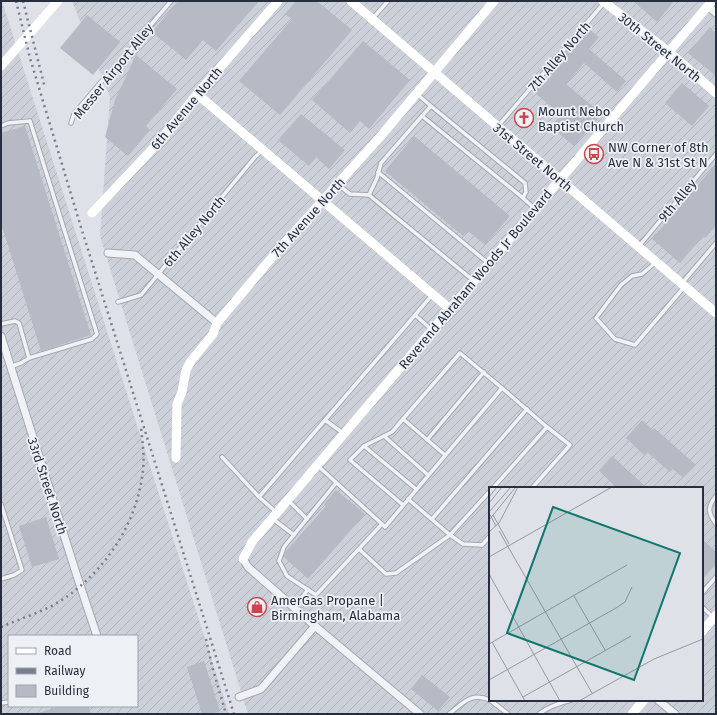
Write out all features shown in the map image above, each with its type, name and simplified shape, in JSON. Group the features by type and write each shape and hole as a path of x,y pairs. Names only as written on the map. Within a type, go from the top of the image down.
{"street":[{"path":"1,66 58,1"},
{"name":"6th Avenue North","path":"92,213 156,144 197,94 210,81 278,1"},
{"name":"7th Avenue North","path":"176,458 177,404 182,392 186,370 190,361 214,334 217,323 279,249 380,137 494,1"},
{"name":"31st Street North","path":"355,2 372,19 716,312"},
{"name":"30th Street North","path":"604,2 668,52 716,93"},
{"path":"710,3 716,13"},
{"name":"Reverend Abraham Woods Jr Boulevard","path":"243,559 252,542 274,515 710,3"},
{"path":"197,94 450,309"},
{"path":"108,253 135,255 217,323"},
{"name":"33rd Street North","path":"1,336 77,576 98,635"},
{"path":"243,559 248,567 315,626 420,714"},
{"path":"703,631 715,617"},
{"path":"239,697 260,689 315,626"},
{"path":"632,714 643,701"},
{"path":"659,701 675,714"}],"lane":[{"name":"Messer Airport Alley","path":"72,123 74,114 108,75 116,70 138,40 171,1"},
{"path":"372,19 388,1"},
{"name":"7th Alley North","path":"498,127 604,2"},
{"path":"417,93 525,183 526,192 523,198"},
{"path":"369,195 381,163 432,106"},
{"path":"422,116 535,208"},
{"path":"1,126 8,123 30,121 97,334 92,339 29,358 21,363 10,366"},
{"name":"6th Alley North","path":"118,302 141,294 255,157 263,150"},
{"name":"9th Alley","path":"639,246 716,154"},
{"path":"378,172 488,263"},
{"path":"337,184 350,194 369,195 474,281"},
{"path":"656,261 642,274 632,276 621,285 596,318 615,339 634,344 684,285 716,243"},
{"path":"259,497 432,294"},
{"path":"415,315 432,330"},
{"path":"1,324 15,321 19,323 29,358"},
{"path":"403,505 350,460 364,446 392,432 460,354 484,372 570,445 533,487"},
{"path":"427,440 484,372"},
{"path":"317,465 384,527 502,388"},
{"path":"432,519 527,409"},
{"path":"403,419 445,455"},
{"path":"325,420 343,434"},
{"path":"494,487 547,427"},
{"path":"384,436 428,475"},
{"path":"364,446 416,489"},
{"path":"222,457 294,535"},
{"path":"336,482 284,547 278,561 287,576 316,595 382,524"},
{"path":"359,549 386,574 396,573 450,535 489,492"},
{"path":"716,496 709,505 709,510 716,524"},
{"path":"408,499 450,535 463,544 482,545 489,537"},
{"path":"288,500 307,519"},
{"path":"1,504 22,570 14,575 1,579"},
{"path":"703,592 716,577"},
{"path":"293,606 308,589"},
{"path":"703,608 715,617"},
{"path":"449,714 467,699 482,698 489,700"},
{"path":"491,701 508,714"},
{"path":"539,714 545,709 566,701"}],"shaded area":[{"path":"1,1 2,1 229,714 1,714"},
{"path":"72,1 716,1 716,714 248,714 100,236 110,97"}],"building":[{"path":"178,1 259,1 216,51 203,40 186,60 152,32"},
{"path":"296,1 317,1 352,30 280,115 239,81 292,19 285,14"},
{"path":"633,1 674,1 657,22"},
{"path":"87,15 120,42 93,75 60,48"},
{"path":"587,27 599,37 589,49 626,81 617,92 584,63 566,84 602,114 574,146 551,127 561,115 534,92 543,82 545,84 552,75 549,72"},
{"path":"710,27 716,33 716,76 688,53"},
{"path":"363,41 410,80 369,129 360,121 350,133 312,100"},
{"path":"136,55 177,89 146,126 150,130 128,156 105,137 115,100"},
{"path":"682,83 709,106 692,126 665,103"},
{"path":"301,114 345,150 329,169 316,157 309,166 278,140"},
{"path":"25,126 91,335 41,351 1,223 1,133"},
{"path":"414,136 510,216 485,245 468,231 463,236 385,171"},
{"path":"716,164 716,226 705,238 703,236 680,263 652,239"},
{"path":"642,420 653,430 654,428 696,465 683,478 673,469 670,472 647,452 644,455 626,438"},
{"path":"612,456 646,487 616,487 599,471"},
{"path":"336,490 365,514 308,579 284,557 286,551 326,506 324,504"},
{"path":"46,517 59,559 32,567 19,526"},
{"path":"703,540 716,552 716,564 703,579"},
{"path":"204,661 220,711 211,714 202,714 187,667"},
{"path":"422,675 450,697 438,711 411,689"},
{"path":"57,707 88,707 91,714 39,714"}],"railway":[{"path":"16,1 30,58 80,224 234,714"},
{"path":"23,1 45,88"},
{"path":"1,627 58,603 80,587 93,574 116,545 133,513 142,477 143,447 141,428"},
{"path":"206,639 226,714"}],"place":[{"name":"Mount Nebo Baptist Church","path":"524,118"},
{"name":"NW Corner of 8th Ave N & 31st St N","path":"594,154"},
{"name":"AmerGas Propane | Birmingham, Alabama","path":"257,607"}]}
